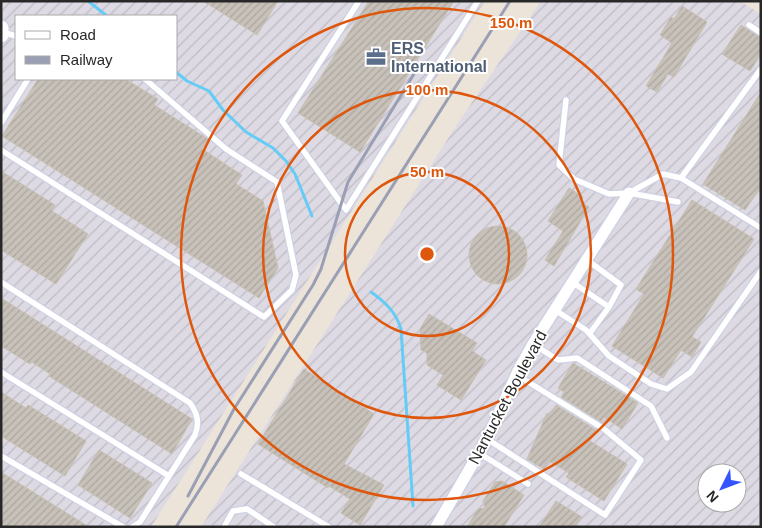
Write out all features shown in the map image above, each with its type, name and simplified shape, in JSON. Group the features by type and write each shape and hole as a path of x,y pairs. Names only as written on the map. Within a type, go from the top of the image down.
{"street":[{"name":"Nantucket Boulevard","path":"436,527 487,439 533,344 630,193"}],"lane":[{"path":"359,1 282,121 346,210 478,1"},
{"path":"749,25 761,33"},
{"path":"681,178 761,69"},
{"path":"1,123 27,80"},
{"path":"1,150 264,317 292,290 296,275 277,182 226,149 146,80"},
{"path":"566,100 559,165 574,180 610,194 630,193 678,202"},
{"path":"630,193 664,174 681,178 761,228"},
{"path":"587,260 621,285 590,333"},
{"path":"555,310 590,333 609,356 651,384 667,389 691,372 761,271"},
{"path":"1,282 190,403 198,415 197,429 140,522 132,527"},
{"path":"572,282 609,306"},
{"path":"533,344 558,360 577,358 651,406 667,438"},
{"path":"1,372 169,476"},
{"path":"487,439 604,515 641,460 604,429 517,374"},
{"path":"479,453 528,484"},
{"path":"1,456 123,527"},
{"path":"241,474 328,527"},
{"path":"224,527 233,511 247,509 274,527"}],"shaded area":[{"path":"1,1 485,1 151,527 1,527"},
{"path":"541,1 740,1 761,14 761,527 201,527 456,126"}],"building":[{"path":"203,1 278,1 257,35"},
{"name":"ERS International","path":"369,1 454,1 360,152 298,113"},
{"path":"682,6 707,22 674,77 668,74 657,92 646,86 672,43 660,35 671,17 674,19"},
{"path":"741,25 761,38 761,54 750,71 722,54"},
{"path":"37,80 127,80 158,99 154,105 208,139 202,149 242,175 236,184 263,201 278,268 259,298 2,136"},
{"path":"761,92 761,187 745,210 703,184"},
{"path":"1,171 55,205 52,211 88,234 56,284 1,250"},
{"path":"569,188 583,197 580,202 589,207 554,266 545,260 563,231 548,221"},
{"path":"692,200 754,239 692,337 701,342 692,357 681,350 663,378 612,346 644,294 636,289"},
{"path":"492,226 504,226 519,234 527,249 527,261 519,276 504,284 492,284 477,276 469,261 469,249 477,234"},
{"path":"1,298 192,419 172,454 49,376 50,374 32,362 30,364 1,346"},
{"path":"429,314 477,343 472,351 486,360 461,400 437,385 443,375 427,365 427,353 421,350 420,329"},
{"path":"573,363 638,403 622,429 604,417 601,422 561,397 564,392 558,388"},
{"path":"304,369 374,414 344,464 384,485 360,525 341,513 350,499 329,486 328,488 258,444"},
{"path":"1,392 26,408 28,405 86,441 65,476 1,436"},
{"path":"556,405 596,430 590,441 627,464 604,501 566,477 569,473 549,461 544,469 527,459 547,413 550,415"},
{"path":"99,450 152,483 130,518 78,485"},
{"path":"1,472 89,527 1,527"},
{"path":"502,481 524,495 504,527 467,527 478,509 485,508 483,501 495,482"},
{"path":"556,501 582,517 576,526 539,527"}],"waterway":[{"path":"88,1 106,15"},
{"path":"178,74 187,81 209,91 223,110 246,132 273,148 286,161 295,174 312,216"},
{"path":"371,292 389,308 396,317 401,329 413,506"}],"railway":[{"path":"176,527 510,1"},
{"path":"188,496 234,409 313,285 321,269 348,182 417,69"}],"place":[{"name":"ERS International","path":"376,57"}]}
